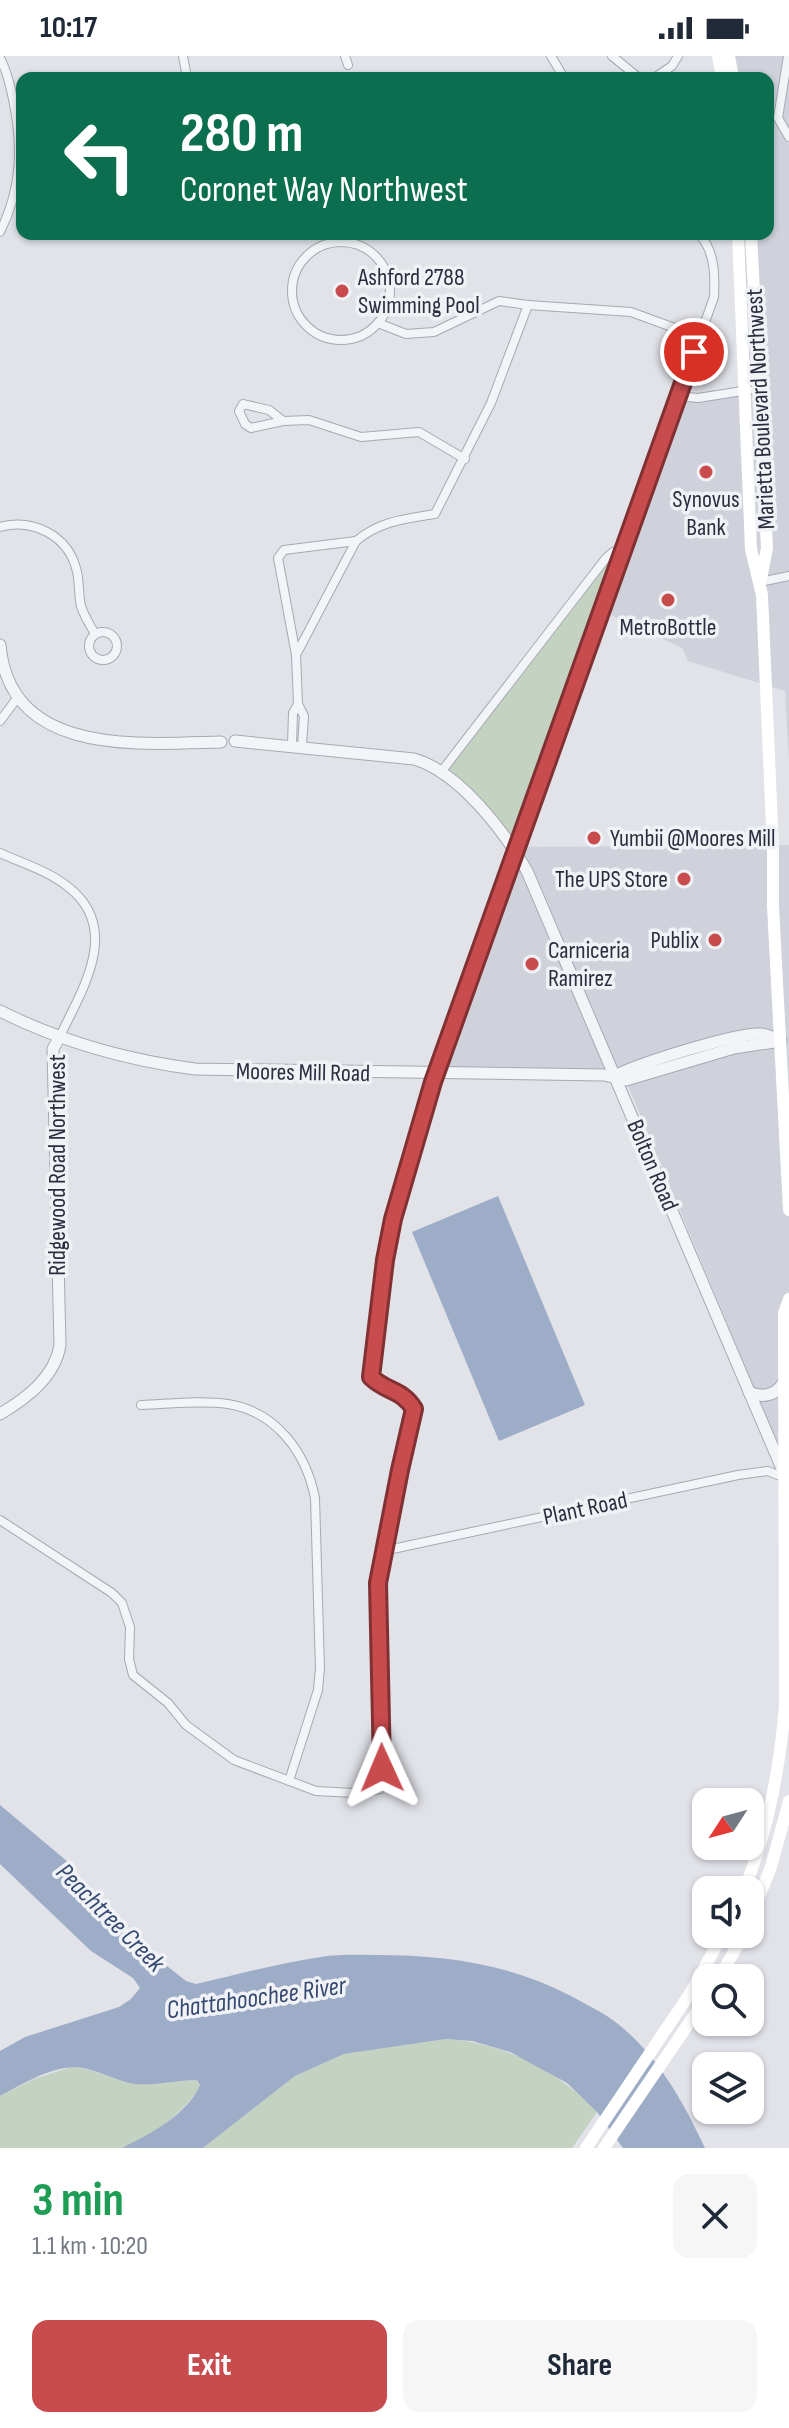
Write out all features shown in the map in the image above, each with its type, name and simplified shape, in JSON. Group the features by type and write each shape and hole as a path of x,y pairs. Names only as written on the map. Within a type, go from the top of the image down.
{"main road":[{"path":"738,240 751,549 760,582 789,1210"},
{"name":"Marietta Boulevard Northwest","path":"751,240 767,548 760,582"},
{"path":"749,1876 761,1841 781,1751 787,1641 788,1480 784,1313 789,1299"},
{"path":"764,1884 789,1801"},
{"path":"586,2148 674,2018 715,1948"},
{"path":"604,2148 692,2017"}],"street":[{"path":"612,56 632,72"},
{"path":"663,72 672,66 678,56"},
{"path":"788,56 778,118 789,137"},
{"path":"0,58 6,70 16,121"},
{"path":"0,232 16,189"},
{"path":"0,1520 42,1545 122,1603 130,1627 129,1659 133,1675 168,1703 186,1725 234,1760 316,1791 354,1793 380,1789 378,1583 414,1409 407,1398 380,1386 371,1377 393,1219 436,1074 714,297 715,277 705,240"},
{"path":"340,242 359,245 374,255 385,270 390,289 387,307 378,323 362,335 343,340 324,337 307,326 296,310 292,291 295,272 306,256 322,245 340,242"},
{"path":"378,323 406,334 434,332 499,301 631,312 699,337"},
{"path":"296,655 356,541 372,528 435,514 491,403 528,305"},
{"path":"679,396 698,398 758,389"},
{"path":"283,421 269,410 243,404 239,411 245,424 251,428 283,421 309,420 361,437 419,432 465,459"},
{"path":"0,527 16,524 35,527 60,541 76,564 81,607 95,634"},
{"path":"297,746 293,713 298,704 296,655 278,558 284,550 356,541"},
{"path":"235,741 414,759 428,763 441,772 606,558 624,548"},
{"path":"760,582 789,576"},
{"path":"0,645 7,679 18,697 47,723 94,740 154,744 221,742"},
{"path":"0,721 18,697"},
{"name":"Bolton Road","path":"441,772 479,806 515,850 527,871 788,1480"},
{"name":"Ridgewood Road Northwest","path":"0,853 68,887 82,901 92,920 96,945 94,960 53,1049 58,1358 41,1383 0,1414"},
{"name":"Moores Mill Road","path":"0,1011 59,1038 127,1058 195,1069 615,1076 722,1041 761,1034 781,1041"},
{"path":"749,1392 757,1396 770,1395 784,1382"},
{"path":"141,1405 217,1403 243,1407 269,1421 292,1442 311,1478 315,1498 320,1668 318,1690 289,1781"},
{"name":"Plant Road","path":"383,1551 738,1475 768,1471 788,1480"}],"shaded area":[{"path":"715,56 789,56 789,761 785,691 688,661 682,648 607,613 677,399 751,392 735,240 774,240 774,72 716,72"},
{"path":"789,845 789,1453 778,1445 621,1069 429,1067 507,852 519,847"}],"green space":[{"path":"617,549 515,850 441,772"},
{"path":"446,2039 488,2046 528,2061 565,2083 597,2112 572,2148 203,2148 295,2076 344,2054"},
{"path":"71,2067 133,2083 197,2080 200,2085 177,2114 153,2133 129,2145 119,2148 0,2148 0,2096 34,2079"}],"water":[{"path":"498,1196 585,1405 499,1441 412,1232"},
{"name":"Chattahoochee River","path":"0,1805 68,1862 115,1925 186,1981 196,1984 328,1956 402,1955 501,1969 548,1985 601,2012 646,2051 679,2097 705,2148 623,2148 597,2112 567,2083 510,2052 472,2041 446,2039 344,2054 295,2076 203,2148 122,2148 156,2130 177,2114 200,2085 197,2080 135,2084 76,2067 42,2075 0,2096 0,2051 25,2037 119,2007 140,1988 133,1978 91,1951 0,1864"}],"place":[{"name":"Ashford 2788 Swimming Pool","path":"342,291"},
{"name":"Synovus Bank","path":"706,472"},
{"name":"MetroBottle","path":"668,600"},
{"name":"Yumbii @Moores Mill","path":"594,838"},
{"name":"The UPS Store","path":"684,879"},
{"name":"Publix","path":"715,940"},
{"name":"Carniceria Ramirez","path":"532,964"}],"route":[{"path":"382,1768 378,1583 414,1409 407,1398 380,1386 371,1377 393,1219 433,1082 694,352"}],"water label":[{"name":"Peachtree Creek","path":"111,1917"}]}
